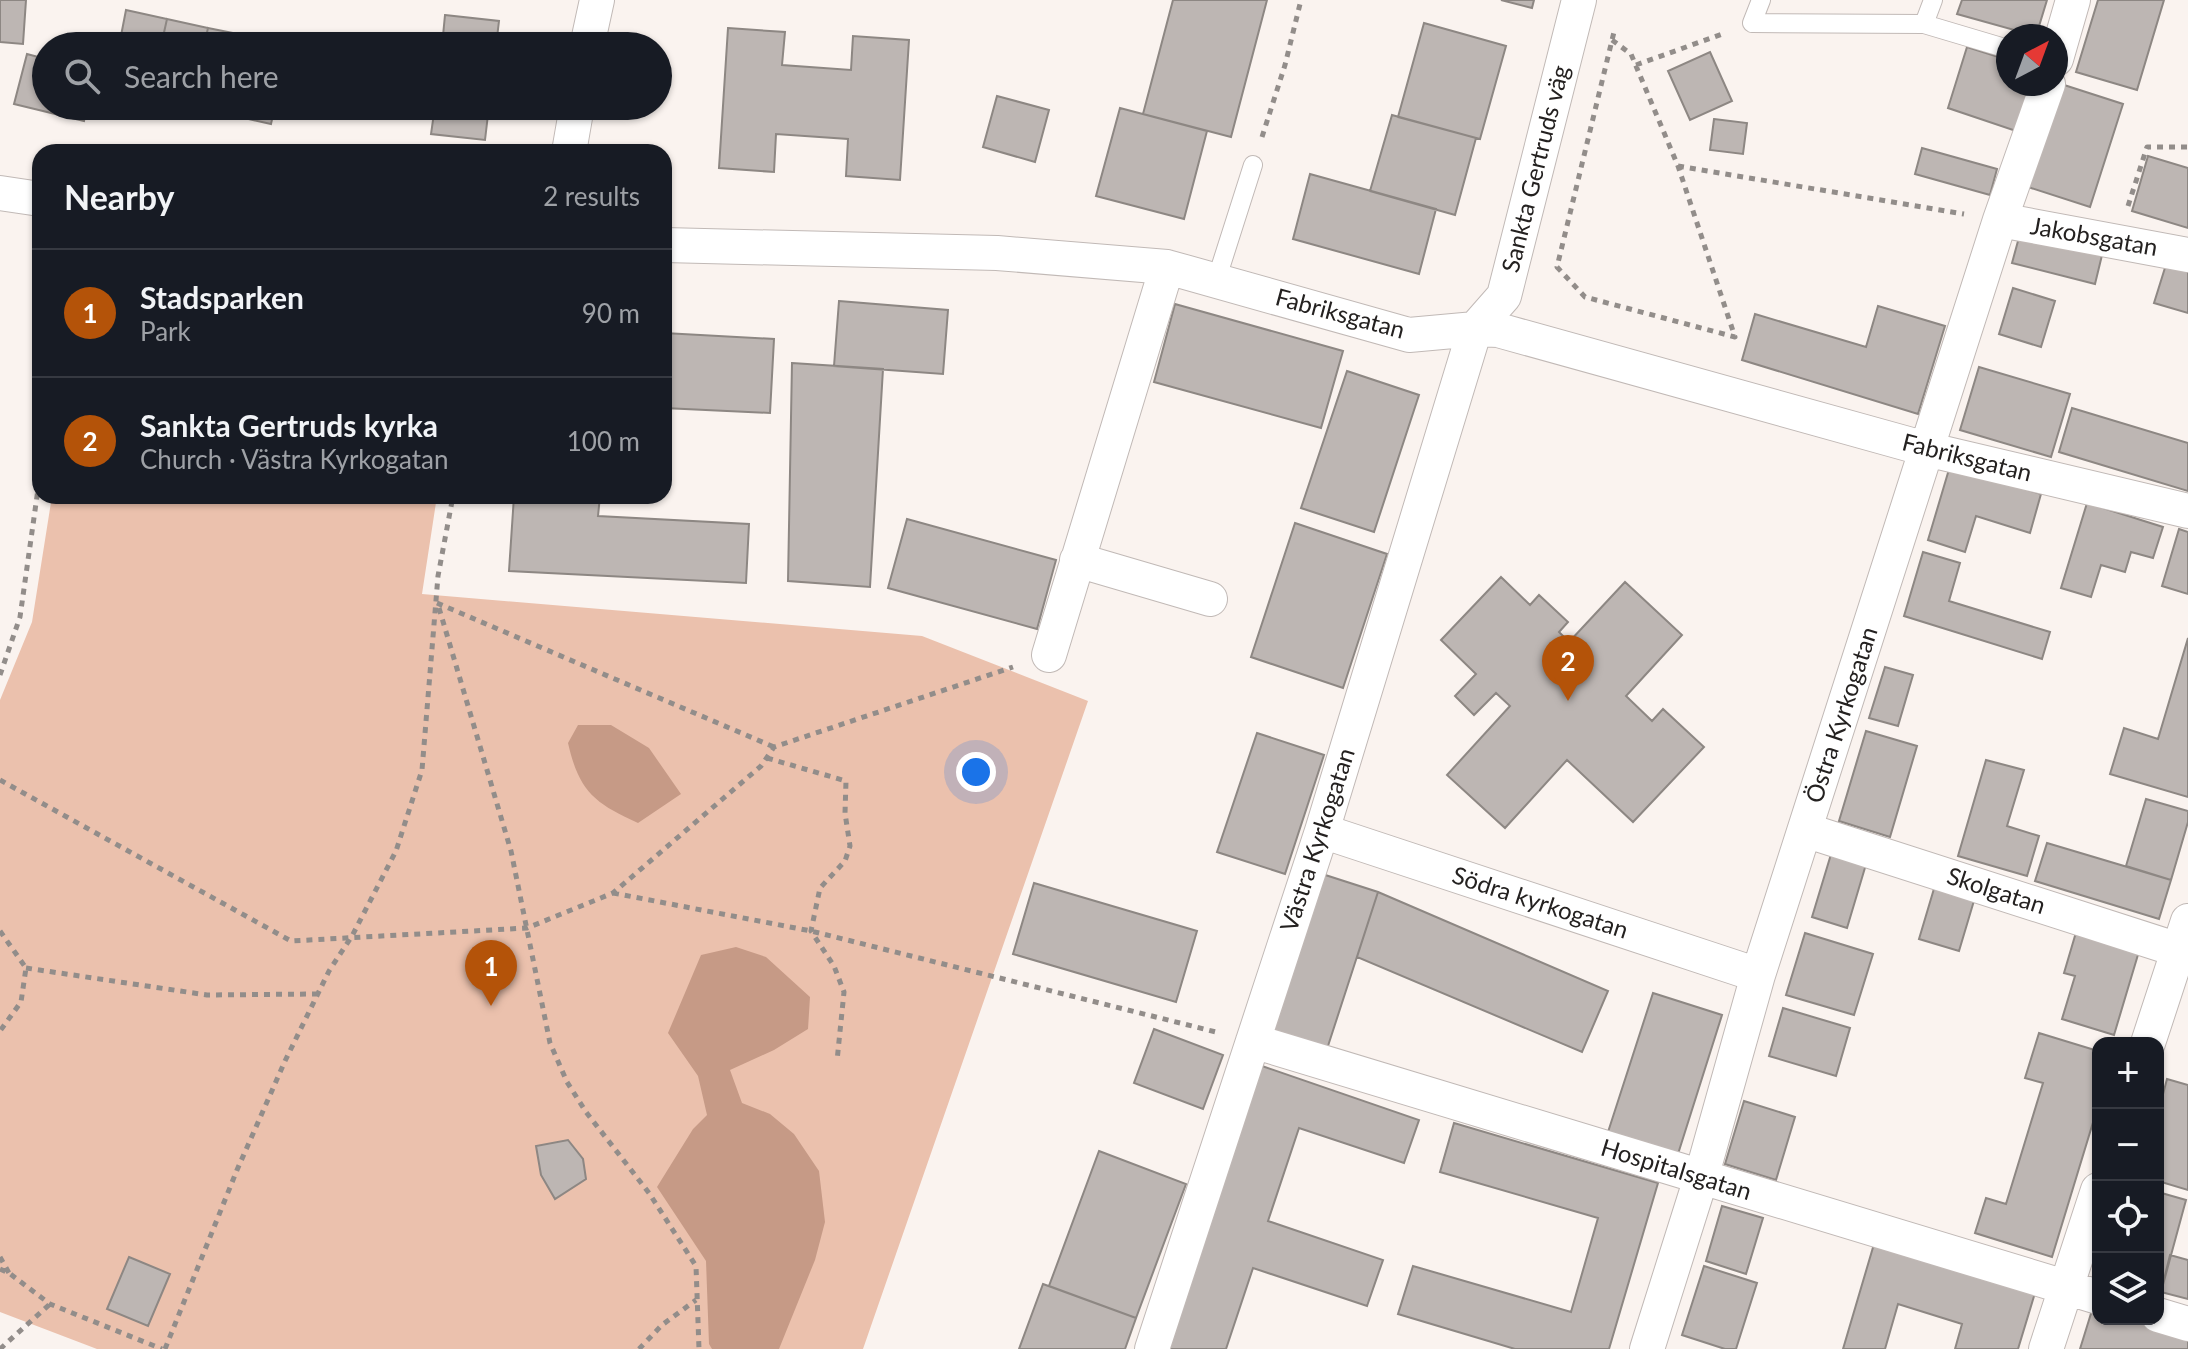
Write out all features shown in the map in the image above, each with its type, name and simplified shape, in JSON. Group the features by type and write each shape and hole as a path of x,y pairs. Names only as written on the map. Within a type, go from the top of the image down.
{"street":[{"path":"590,32 597,0"},
{"name":"Sankta Gertruds väg","path":"1475,329 1504,296 1579,0"},
{"path":"2066,24 2073,0"},
{"name":"Östra Kyrkogatan","path":"1647,1349 1701,1178 1758,975 2000,220 2044,96"},
{"path":"570,144 575,120"},
{"path":"0,193 32,198"},
{"name":"Jakobsgatan","path":"2000,220 2188,255"},
{"name":"Fabriksgatan","path":"672,245 997,253 1167,267 1409,335 1498,330 1926,449 2188,511"},
{"path":"1049,655 1167,267"},
{"name":"Västra Kyrkogatan","path":"1152,1349 1322,831 1475,329"},
{"path":"1077,560 1210,599"},
{"name":"Skolgatan","path":"1805,830 2185,941"},
{"name":"Södra kyrkogatan","path":"1322,831 1758,975"},
{"path":"2150,1037 2185,941"},
{"name":"Hospitalsgatan","path":"1253,1041 2082,1293"},
{"path":"2046,1349 2082,1293 2092,1229"},
{"path":"2164,1317 2188,1324"}],"lane":[{"path":"1761,0 1752,23 1924,24 1996,45"},
{"path":"1924,24 1933,0"},
{"path":"1216,281 1253,165"}],"path":[{"path":"1253,165 1285,65 1301,0"},
{"path":"1636,65 1752,23"},
{"path":"1612,40 1631,54 1678,166 1735,337 1585,297 1557,267 1614,28"},
{"path":"2117,241 2147,147 2188,147"},
{"path":"1678,166 2000,220"},
{"path":"0,675 20,617 36,504"},
{"path":"0,1269 50,1304 163,1349 237,1170 317,994 352,936 396,851 422,770 438,576 452,504"},
{"path":"437,603 774,747"},
{"path":"437,603 511,851 550,1043 586,1112 649,1193 696,1266 699,1349"},
{"path":"0,780 291,941 527,928 613,893 761,766 774,747 1049,655"},
{"path":"767,758 846,781 845,813 850,846 845,861 820,888 811,931 834,966 844,992 837,1061"},
{"path":"613,893 811,931 1253,1041"},
{"path":"0,931 26,968 21,1002 0,1031"},
{"path":"26,968 207,995 317,994"},
{"path":"0,1257 9,1273"},
{"path":"639,1349 662,1325 697,1300"},
{"path":"0,1349 50,1304"}],"shaded area":[{"path":"51,504 436,504 422,594 922,636 1088,701 863,1349 97,1349 0,1312 0,700 32,622"},
{"path":"578,725 611,725 649,748 681,794 638,823 599,802 583,784 572,759 568,743"},
{"path":"736,947 766,957 810,997 808,1029 774,1050 730,1070 742,1103 770,1114 794,1134 819,1171 825,1222 815,1260 779,1349 712,1349 709,1344 706,1261 657,1187 693,1129 707,1115 698,1076 668,1033 701,955"}],"building":[{"path":"0,0 26,0 23,44 0,42"},
{"path":"1173,0 1267,0 1231,137 1143,114"},
{"path":"1501,0 1534,0 1532,8"},
{"path":"1962,0 2047,0 2040,24 1996,25 1957,14"},
{"path":"2098,0 2164,0 2137,90 2076,72"},
{"path":"126,10 167,19 164,32 122,32"},
{"path":"445,15 499,21 498,32 443,32"},
{"path":"167,19 208,28 207,32 164,32"},
{"path":"1424,23 1506,46 1480,139 1398,117"},
{"path":"208,28 228,32 207,32"},
{"path":"728,28 785,32 782,65 851,70 853,36 909,40 900,180 846,176 848,139 776,134 774,172 719,168"},
{"path":"1967,47 1996,56 1996,96 2027,96 2016,131 1948,108"},
{"path":"1710,52 1732,101 1690,120 1668,71"},
{"path":"27,54 32,55 32,108 14,104"},
{"path":"2068,86 2123,104 2090,207 2028,187 2057,96 2068,96"},
{"path":"997,96 1049,110 1035,162 983,147"},
{"path":"1120,108 1207,131 1184,219 1096,196"},
{"path":"1392,115 1476,138 1455,215 1370,191"},
{"path":"1714,119 1747,123 1743,154 1710,150"},
{"path":"433,120 487,120 485,140 431,134"},
{"path":"1922,148 1997,169 1990,195 1915,174"},
{"path":"2148,156 2188,168 2188,228 2132,211"},
{"path":"1310,174 1436,209 1419,274 1293,239"},
{"path":"2021,230 2103,251 2095,284 2012,263"},
{"path":"2169,255 2188,261 2188,313 2154,303"},
{"path":"2013,288 2055,301 2041,347 1999,334"},
{"path":"839,301 948,310 943,374 834,366"},
{"path":"1175,304 1343,351 1321,428 1154,382"},
{"path":"1878,306 1945,326 1918,414 1742,360 1755,314 1866,347"},
{"path":"672,333 774,339 770,413 672,408"},
{"path":"792,363 883,369 870,587 788,581"},
{"path":"1979,367 2070,394 2051,457 1960,430"},
{"path":"1347,371 1419,395 1374,532 1301,508"},
{"path":"2072,408 2188,443 2188,491 2059,452"},
{"path":"1950,466 2041,494 2030,533 1976,516 1965,552 1928,540"},
{"path":"2087,503 2163,527 2153,558 2131,552 2125,572 2101,565 2091,597 2061,588"},
{"path":"513,504 599,504 598,516 749,524 746,583 509,571"},
{"path":"907,519 1056,560 1037,629 888,588"},
{"path":"1295,523 1387,554 1343,688 1251,657"},
{"path":"2179,529 2188,532 2188,594 2162,586"},
{"path":"1923,552 1960,563 1949,601 2050,632 2042,659 1904,616"},
{"path":"1501,577 1530,605 1539,595 1568,622 1559,632 1569,642 1625,582 1682,635 1626,696 1652,721 1663,709 1704,747 1633,822 1567,760 1505,828 1447,775 1510,706 1496,693 1474,715 1455,696 1476,674 1441,640"},
{"path":"2188,638 2188,797 2110,774 2124,728 2158,739"},
{"path":"1885,667 1913,675 1898,726 1869,718"},
{"path":"1866,731 1917,746 1890,837 1839,821"},
{"path":"1257,733 1324,755 1285,874 1217,852"},
{"path":"1986,760 2024,770 2007,826 2039,836 2027,876 1958,856"},
{"path":"2146,799 2188,811 2188,822 2171,880 2126,866"},
{"path":"2047,843 2171,880 2159,919 2035,881"},
{"path":"1832,851 1867,861 1847,928 1812,917"},
{"path":"1316,872 1378,892 1327,1049 1265,1029"},
{"path":"1936,882 1976,894 1959,951 1919,939"},
{"path":"1034,883 1197,931 1176,1002 1013,954"},
{"path":"1378,892 1608,991 1582,1052 1357,957"},
{"path":"2077,929 2140,948 2114,1035 2062,1019 2075,976 2064,973"},
{"path":"1805,933 1873,954 1854,1015 1786,995"},
{"path":"1653,993 1722,1015 1678,1154 1608,1132"},
{"path":"1783,1008 1850,1028 1836,1076 1769,1056"},
{"path":"1154,1029 1223,1055 1203,1109 1134,1083"},
{"path":"2039,1033 2092,1049 2092,1126 2052,1257 1975,1233 1986,1198 2006,1204 2043,1083 2025,1078"},
{"path":"1262,1066 1419,1120 1404,1163 1299,1128 1268,1221 1383,1260 1367,1306 1253,1268 1226,1349 1166,1349"},
{"path":"2167,1079 2188,1085 2188,1190 2164,1183 2164,1090"},
{"path":"1744,1101 1795,1117 1776,1180 1725,1164"},
{"path":"1454,1123 1658,1183 1609,1349 1515,1349 1398,1314 1413,1266 1571,1312 1598,1218 1440,1172"},
{"path":"568,1140 583,1159 586,1179 555,1199 541,1175 536,1146"},
{"path":"1099,1151 1186,1184 1136,1318 1049,1286"},
{"path":"2164,1194 2186,1200 2164,1281"},
{"path":"1722,1206 1763,1218 1746,1274 1706,1261"},
{"path":"1874,1244 2035,1293 2018,1349 1955,1349 1962,1324 1898,1304 1885,1349 1843,1349"},
{"path":"2170,1255 2188,1260 2188,1299 2164,1293"},
{"path":"129,1257 170,1274 148,1326 107,1309"},
{"path":"1704,1266 1757,1283 1736,1349 1725,1349 1682,1335"},
{"path":"1043,1284 1136,1318 1125,1349 1019,1349"},
{"path":"2092,1310 2092,1325 2152,1325 2188,1336 2188,1349 2080,1349"}],"place":[{"name":"Sankta Gertruds kyrka","path":"1568,701"},
{"name":"Stadsparken","path":"491,1006"}]}
